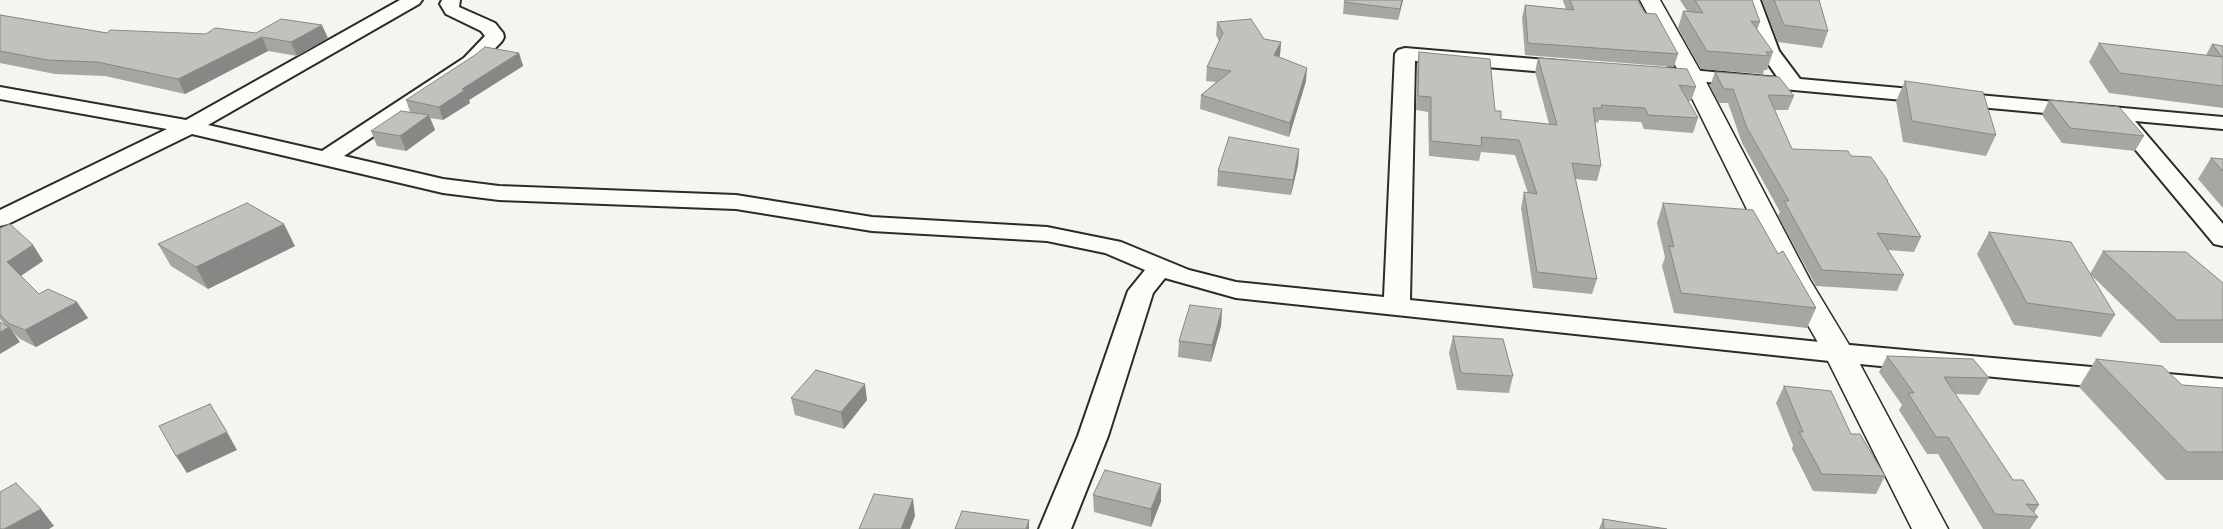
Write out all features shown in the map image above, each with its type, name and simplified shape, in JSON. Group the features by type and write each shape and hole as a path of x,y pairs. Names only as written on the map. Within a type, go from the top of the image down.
{"main road":[{"path":"1650,0 1692,76 1796,280 1838,353 1930,529"}],"street":[{"path":"0,219 189,127 412,0"},
{"path":"324,160 471,62 494,37 494,33 488,26 452,10 449,4 451,0"},
{"path":"1751,0 1754,13 1770,52 1793,84"},
{"path":"1396,307 1405,54 1584,69"},
{"path":"1653,73 2116,112 2223,123"},
{"path":"0,93 189,127 324,160 443,186 499,193 736,202 872,224 1047,234 1084,239 1112,247 1206,284 1236,290 1838,353 2223,389"},
{"path":"2116,112 2223,239"},
{"path":"1055,529 1093,436 1141,291 1162,266"}],"building":[{"path":"1345,0 1402,0 1400,9 1344,2"},
{"path":"1570,0 1637,0 1645,13 1656,14 1678,54 1528,43 1525,5 1574,10"},
{"path":"1695,0 1752,0 1760,22 1751,21 1773,52 1766,52 1769,56 1707,51 1683,11 1703,13"},
{"path":"1774,0 1819,0 1828,31 1784,25"},
{"path":"0,15 107,33 110,30 206,34 215,28 256,33 281,19 322,25 291,42 262,37 178,79 97,62 47,60 0,51"},
{"path":"1251,19 1264,39 1281,42 1274,55 1307,68 1290,123 1201,95 1231,71 1207,67 1223,33 1217,22"},
{"path":"2099,43 2222,57 2212,44 2223,46 2223,86 2120,73"},
{"path":"485,47 519,53 462,89 465,90 439,107 406,100 475,55"},
{"path":"1419,52 1490,59 1495,111 1501,111 1501,119 1557,125 1538,58 1687,69 1696,87 1679,85 1698,118 1648,115 1645,108 1601,105 1602,108 1593,108 1601,166 1572,163 1597,279 1537,272 1524,192 1537,194 1519,140 1481,137 1482,146 1431,141 1431,97 1418,96"},
{"path":"1715,72 1779,77 1794,96 1768,95 1792,149 1848,151 1851,156 1871,157 1888,181 1921,237 1877,233 1904,275 1822,270 1784,201 1789,201 1747,128 1733,89 1724,89"},
{"path":"1905,81 1983,92 1996,135 1912,121"},
{"path":"2049,100 2119,107 2144,136 2070,128"},
{"path":"401,111 429,115 400,136 371,131"},
{"path":"1229,137 1299,149 1293,180 1218,171"},
{"path":"2211,158 2223,159 2223,171"},
{"path":"247,203 284,224 196,267 158,244"},
{"path":"1663,203 1753,210 1778,254 1783,251 1816,308 1681,293 1669,246 1674,247"},
{"path":"10,224 33,245 7,262 39,294 48,289 77,302 25,330 8,323 0,314 0,228"},
{"path":"1989,232 2071,242 2115,315 2027,303"},
{"path":"2103,251 2186,252 2223,283 2223,320 2177,320"},
{"path":"1190,305 1222,309 1212,345 1179,341"},
{"path":"0,322 9,327 0,332"},
{"path":"1453,336 1503,339 1513,376 1461,373"},
{"path":"1887,356 1973,359 1989,378 1944,377 2013,480 2023,480 2039,505 2026,504 2038,517 1995,514 1948,437 1936,437 1908,393 1914,393"},
{"path":"2096,359 2162,366 2182,385 2223,388 2223,452 2187,452"},
{"path":"816,370 865,384 841,412 791,398"},
{"path":"1784,386 1831,391 1851,434 1860,434 1885,476 1822,474 1799,432 1803,432"},
{"path":"210,404 227,432 176,456 159,426"},
{"path":"1105,470 1161,484 1151,509 1093,495"},
{"path":"16,483 41,509 4,529 0,529 0,492"},
{"path":"874,494 913,499 901,529 859,529"},
{"path":"962,511 1029,520 1026,529 955,529"},
{"path":"1603,519 1667,529 1604,529"}]}
